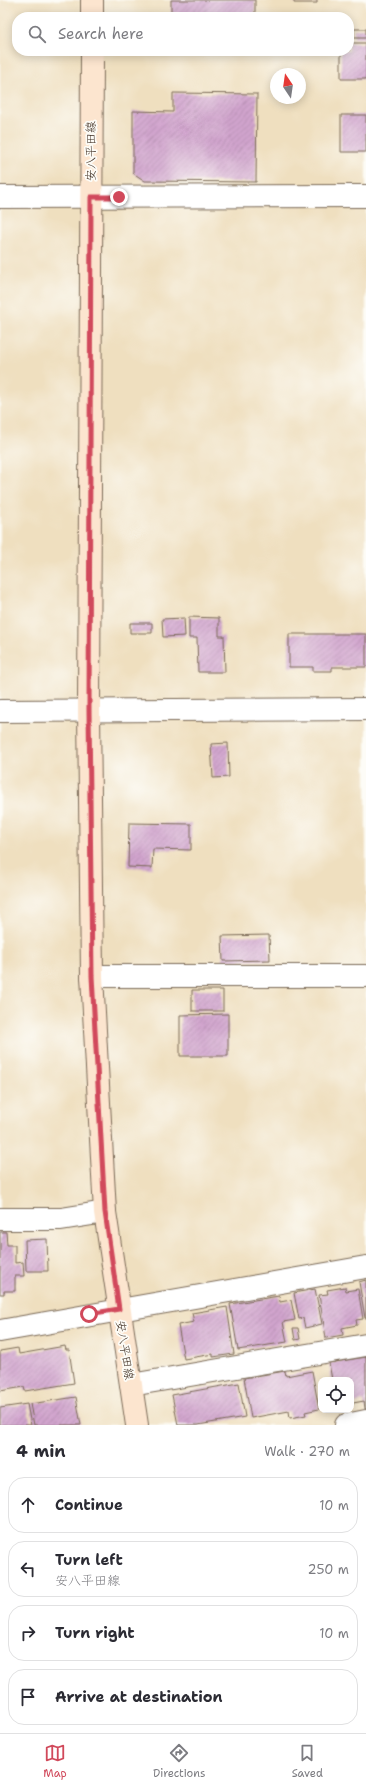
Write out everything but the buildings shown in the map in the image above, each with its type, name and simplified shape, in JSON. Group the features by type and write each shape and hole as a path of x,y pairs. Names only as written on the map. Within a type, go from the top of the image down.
{"main road":[{"path":"92,0 92,12"},
{"name":"安八平田線","path":"92,56 89,710 92,976 105,1212 137,1425"}],"street":[{"path":"0,197 366,196"},
{"path":"0,711 366,709"},
{"path":"92,976 366,976"},
{"path":"0,1219 61,1219 105,1212"},
{"path":"0,1330 366,1266"},
{"path":"131,1385 366,1345"},
{"path":"346,1425 366,1421"}],"route":[{"path":"89,1314 119,1309 105,1212 92,976 89,710 91,197 119,197"}]}
